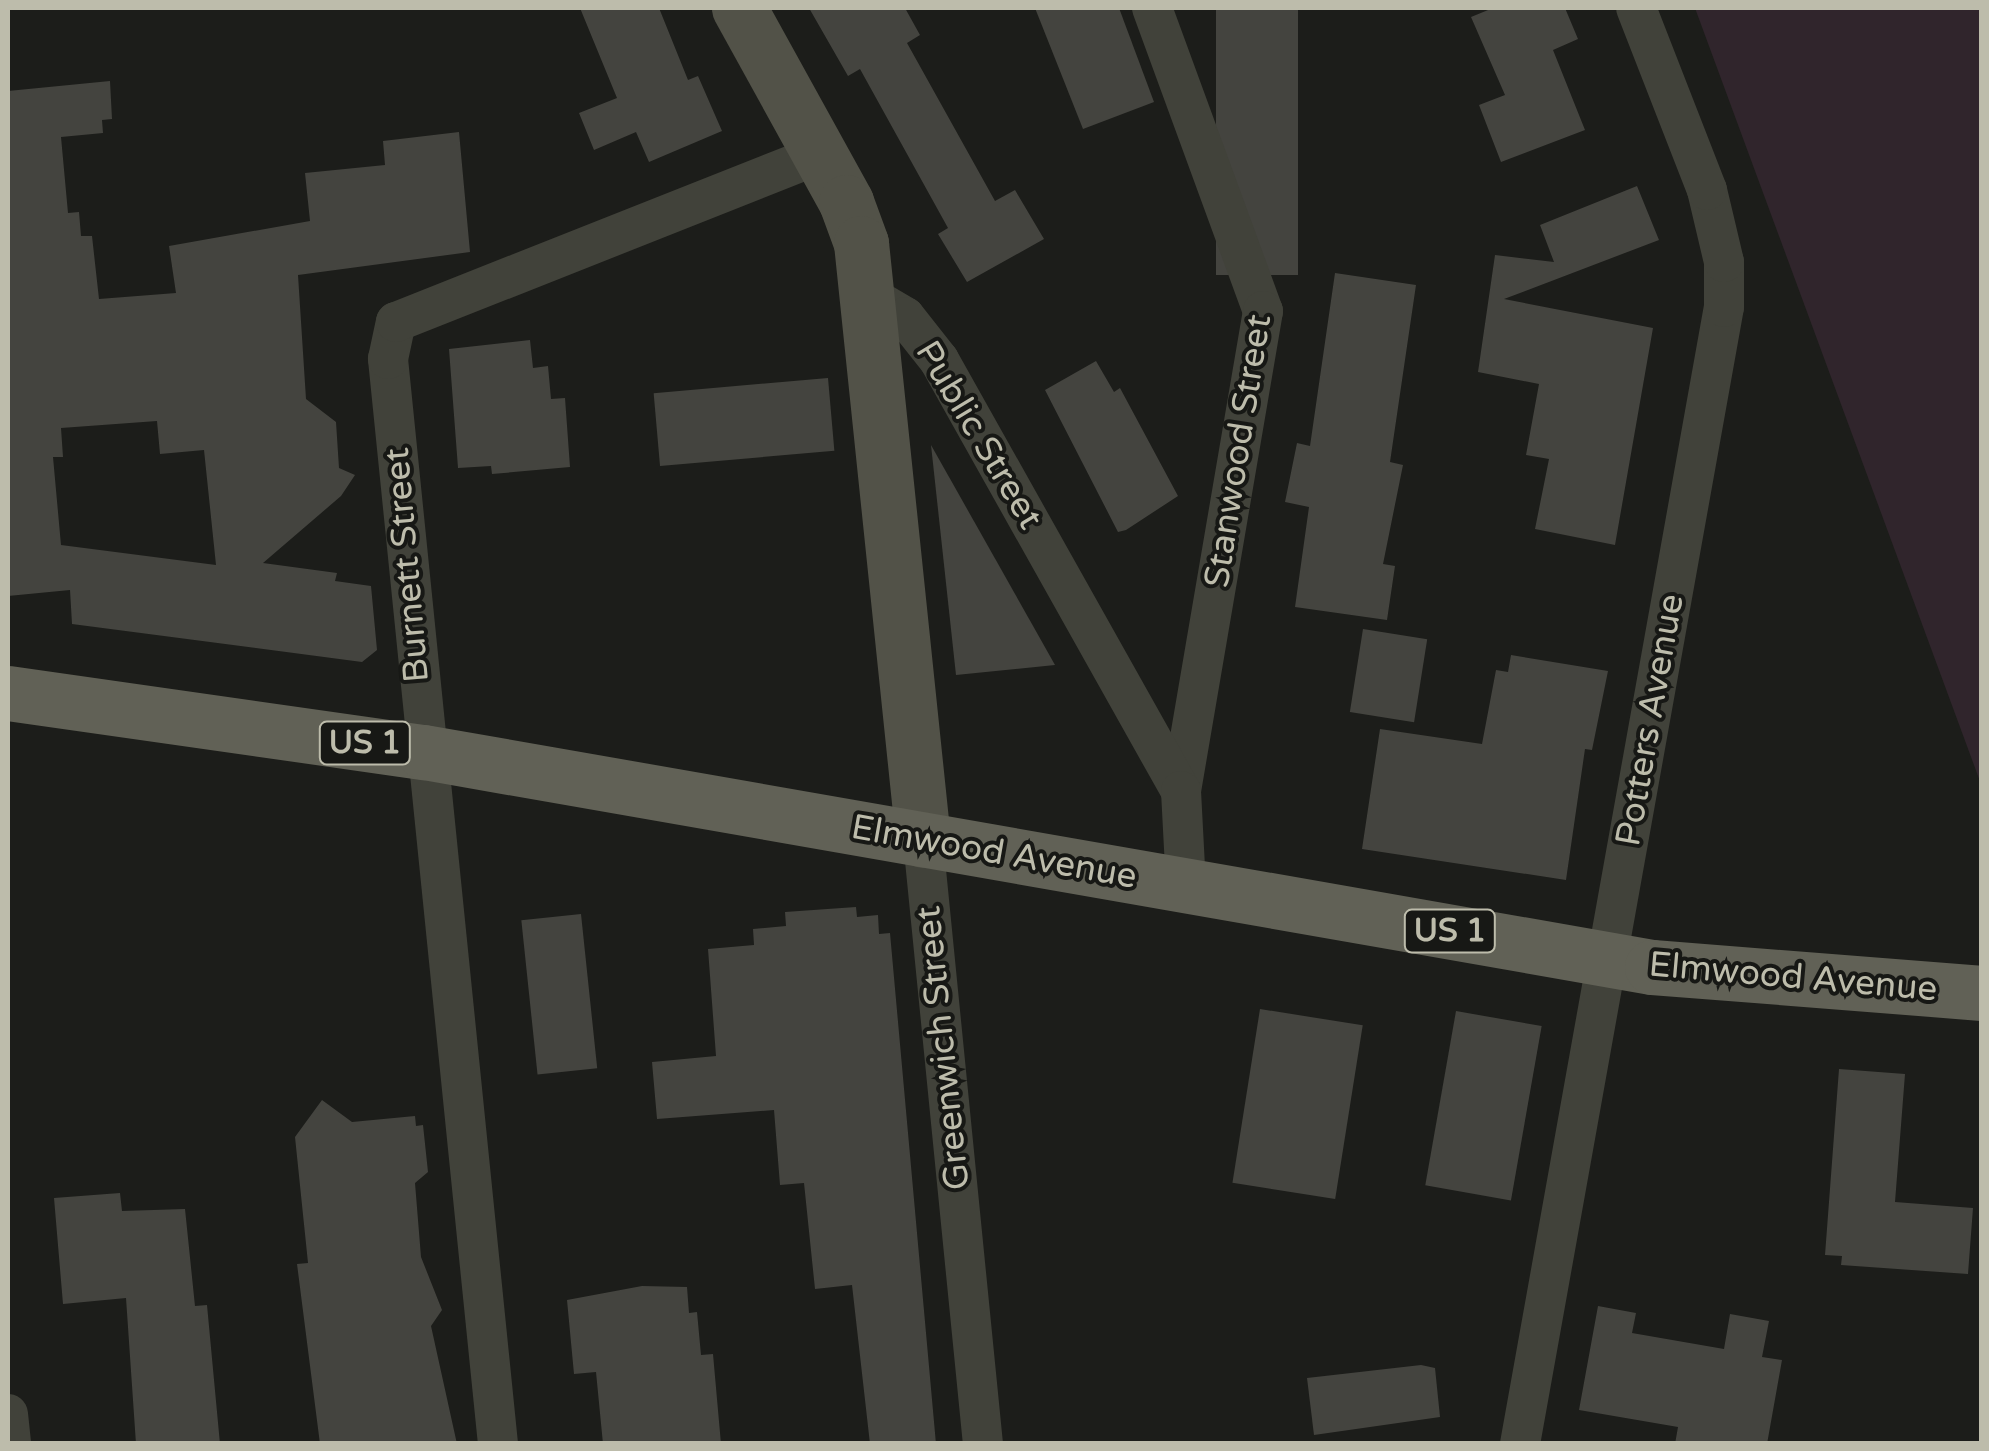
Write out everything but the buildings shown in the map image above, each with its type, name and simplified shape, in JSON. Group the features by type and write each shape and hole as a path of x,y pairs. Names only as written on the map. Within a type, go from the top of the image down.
{"main road":[{"path":"739,8 852,215 866,294"},
{"name":"Greenwich Street","path":"866,294 922,840"},
{"name":"Elmwood Avenue","path":"8,693 424,752 1607,960 1982,992"}],"street":[{"name":"Stanwood Street","path":"1152,8 1264,311 1180,791"},
{"name":"Potters Avenue","path":"1520,1444 1724,306 1724,262 1707,190 1636,8"},
{"name":"Burnett Street","path":"498,1444 424,752 388,360 396,322 821,154"},
{"name":"Public Street","path":"866,294 905,317 939,360 1180,791 1186,885"},
{"name":"Greenwich Street","path":"922,840 983,1444"},
{"path":"8,1414 10,1444"}],"shaded area":[{"path":"1695,8 1981,8 1981,784"}]}
